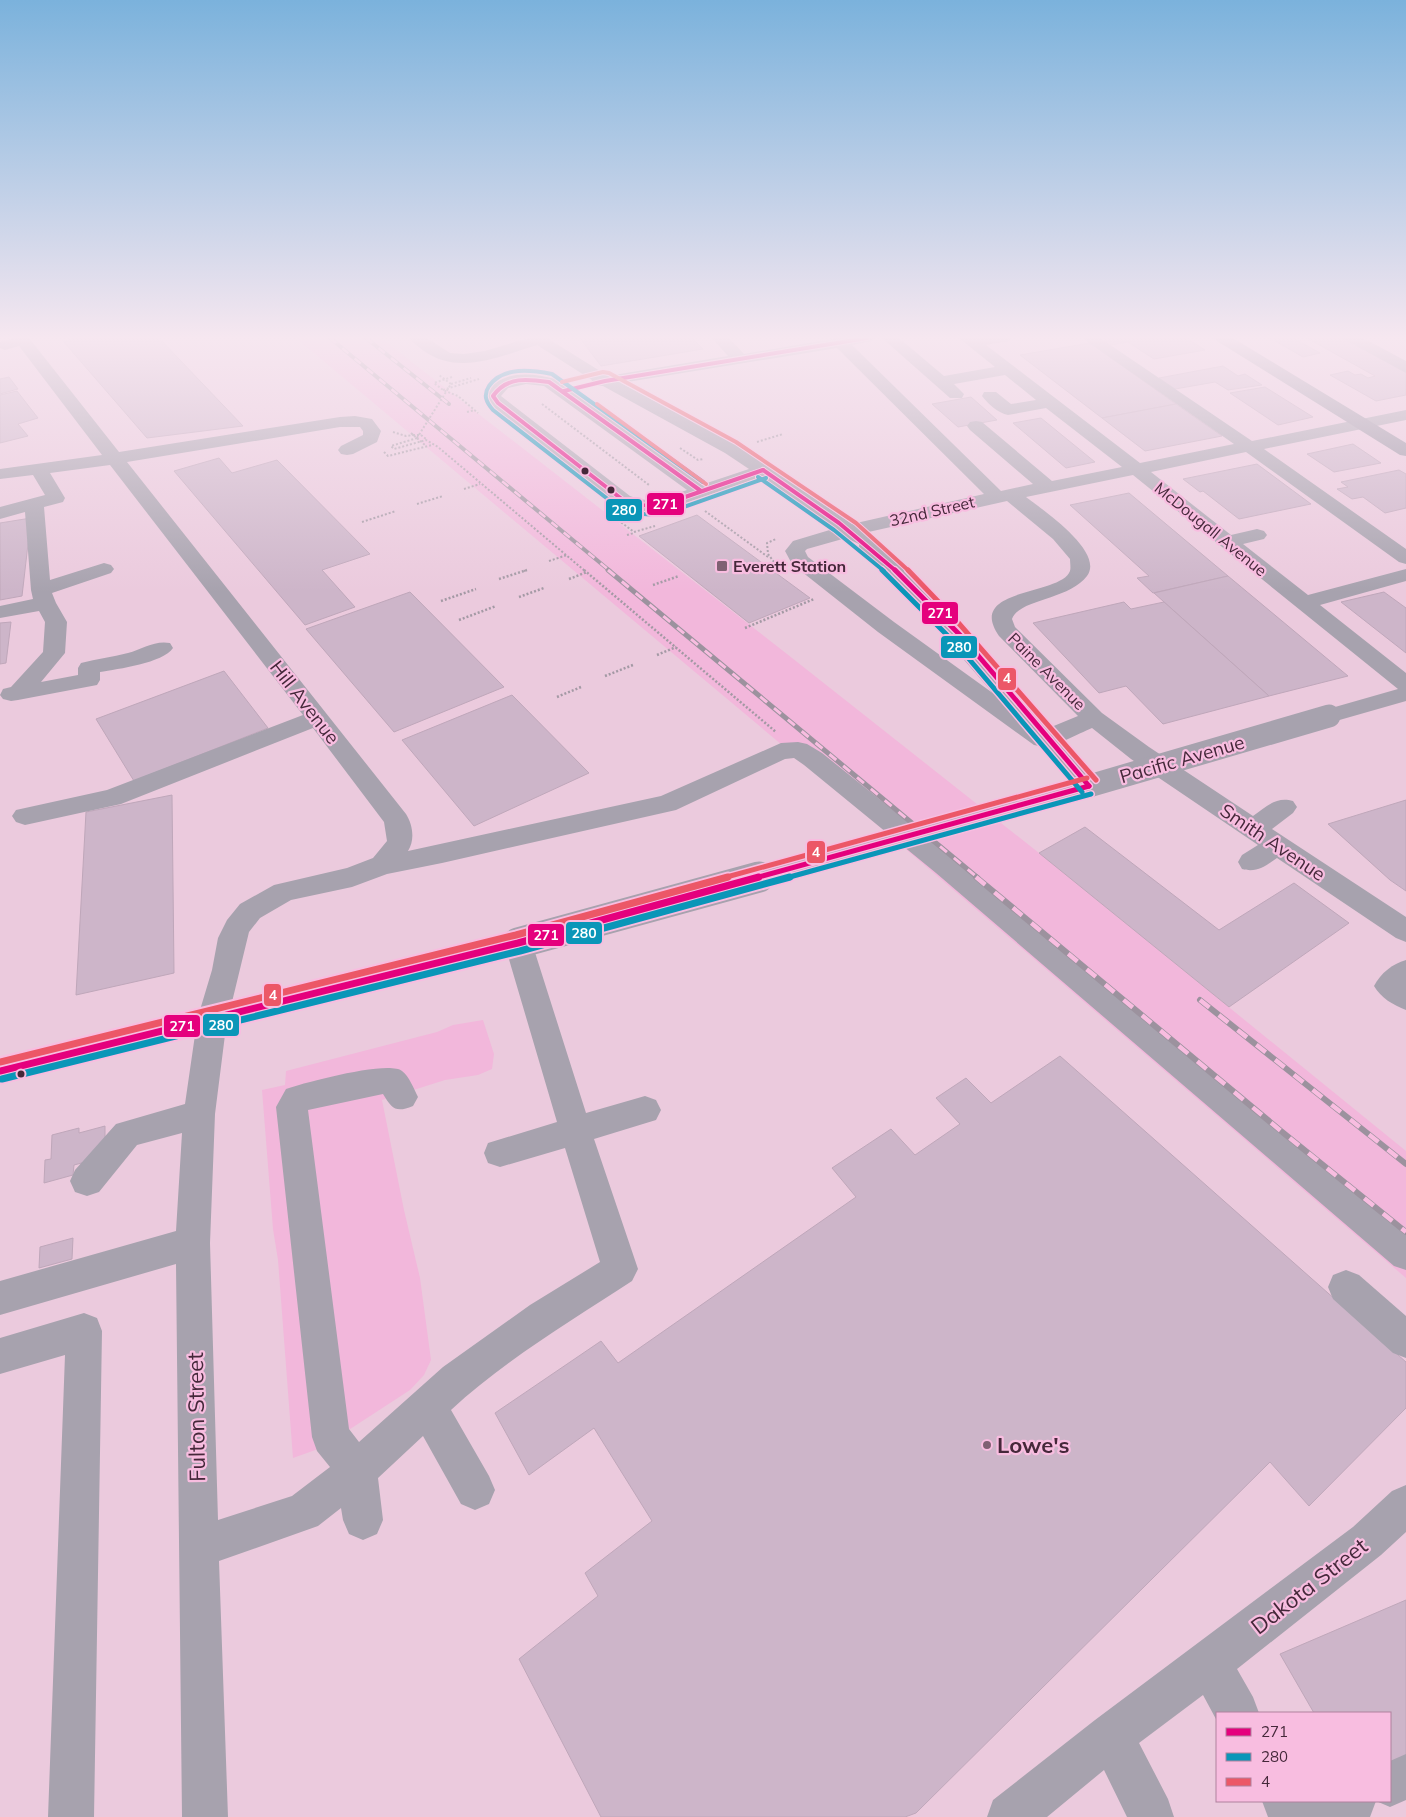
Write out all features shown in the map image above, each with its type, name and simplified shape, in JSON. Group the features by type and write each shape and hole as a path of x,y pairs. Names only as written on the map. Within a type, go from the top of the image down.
{"main road":[{"path":"1362,424 1406,451"}],"street":[{"name":"Hill Avenue","path":"87,423 396,820 400,843 382,865 352,877 284,892 250,912 237,927 232,938 226,970 212,1019"},
{"path":"0,474 116,459 335,423"},
{"path":"346,450 371,438 372,432 365,423"},
{"path":"523,423 623,500 635,506 647,507 662,504 763,470"},
{"path":"608,423 701,491"},
{"path":"682,423 731,449 763,470 850,530 868,546 910,584 949,624 1089,786"},
{"name":"Paine Avenue","path":"929,423 1042,530 1066,541 1072,560 1081,570 1075,579 1058,589 1011,604 1003,612 1001,620 1006,631 1065,691 1094,718 1140,753"},
{"name":"McDougall Avenue","path":"1077,423 1406,684"},
{"path":"1215,423 1406,558"},
{"name":"32nd Street","path":"1094,718 1042,740 799,560 795,551 800,545 850,530 1004,495 1368,423"},
{"path":"976,426 1048,487"},
{"path":"1225,430 1244,426"},
{"path":"0,513 56,498 38,469"},
{"path":"9,695 54,653 56,622 43,596 34,504"},
{"path":"1228,542 1257,535"},
{"path":"0,612 43,596 104,569"},
{"path":"1304,603 1400,580"},
{"path":"9,695 89,680 89,668 136,658 162,648"},
{"name":"Pacific Avenue","path":"0,1071 518,942 1089,786 1406,694"},
{"path":"24,816 112,798 317,718"},
{"path":"382,865 577,834 628,811 674,813 756,774 781,751 798,750 813,759 945,866 1406,1254"},
{"name":"Smith Avenue","path":"1140,753 1406,931"},
{"path":"1254,829 1284,807"},
{"path":"1252,862 1277,845"},
{"path":"198,1547 304,1512 357,1470 456,1380 543,1318 620,1269 518,942"},
{"path":"1406,971 1389,986 1406,998"},
{"name":"Fulton Street","path":"205,1817 193,1243 199,1114 212,1019"},
{"path":"363,1520 357,1470 331,1437 292,1107 297,1099 325,1091 357,1084 391,1080 402,1098"},
{"path":"500,1153 575,1129 646,1110"},
{"path":"86,1181 127,1134 199,1114"},
{"path":"0,1298 86,1268 193,1243"},
{"path":"1346,1287 1406,1340"},
{"path":"0,1356 84,1331 71,1817"},
{"path":"428,1406 475,1490"},
{"name":"Dakota Street","path":"1010,1817 1111,1736 1367,1541 1406,1505"},
{"path":"1209,1663 1236,1712"},
{"path":"1111,1736 1151,1816"},
{"path":"1391,1784 1406,1777"},
{"path":"1286,1802 1294,1817"},
{"path":"1317,1817 1351,1802"}],"path":[{"path":"426,440 394,449 391,446 417,438 427,423"},
{"path":"566,423 654,489"},
{"path":"392,432 406,436 412,434 421,435 438,447 779,734 771,738"},
{"path":"412,434 425,445"},
{"path":"750,444 783,434"},
{"path":"383,451 388,456 433,445"},
{"path":"464,489 481,484"},
{"path":"417,504 443,496"},
{"path":"697,513 712,507"},
{"path":"704,510 769,557 777,565"},
{"path":"362,522 396,511"},
{"path":"626,535 634,532"},
{"path":"769,557 766,550 767,543 777,538"},
{"path":"550,561 567,555"},
{"path":"499,579 527,570"},
{"path":"569,579 587,572"},
{"path":"652,585 679,576"},
{"path":"519,597 544,588"},
{"path":"441,602 476,589"},
{"path":"745,628 837,589"},
{"path":"459,620 496,606"},
{"path":"657,654 677,647"},
{"path":"605,676 634,664"},
{"path":"557,696 581,687"}],"shaded area":[{"path":"397,423 490,423 1039,853 1406,1151 1406,1278 880,827"},
{"path":"483,1020 494,1054 492,1069 478,1075 445,1080 382,1100 420,1278 431,1360 424,1375 410,1390 321,1448 293,1458 278,1260 273,1229 262,1090 285,1085 286,1071 437,1032 453,1025"}],"building":[{"path":"0,423 22,423 18,424 28,436 0,443"},
{"path":"134,423 240,423 243,426 147,438"},
{"path":"953,423 981,423 958,427"},
{"path":"1013,423 1047,423 1095,462 1066,468"},
{"path":"1108,423 1203,423 1222,436 1145,451"},
{"path":"1353,444 1381,463 1334,472 1307,454"},
{"path":"219,458 232,473 277,460 370,554 322,570 355,607 305,625 174,471"},
{"path":"1257,464 1311,504 1239,519 1203,491 1200,492 1183,479"},
{"path":"1399,470 1406,474 1406,508 1385,513 1363,497 1352,499 1337,489 1348,487 1341,482"},
{"path":"1129,493 1228,576 1153,593 1137,578 1149,576 1070,505"},
{"name":"Everett Station","path":"697,515 810,598 749,623 639,536"},
{"path":"31,518 22,596 0,600 0,523"},
{"path":"1228,576 1348,676 1269,696 1154,593"},
{"path":"410,592 504,687 394,732 306,629"},
{"path":"1384,592 1406,608 1406,653 1341,602"},
{"path":"1124,602 1131,609 1164,602 1269,696 1163,724 1126,686 1099,693 1033,623"},
{"path":"11,622 6,663 0,664 0,623"},
{"path":"224,671 268,728 134,781 96,719"},
{"path":"512,695 589,773 474,826 402,740"},
{"path":"172,795 174,973 76,995 86,812"},
{"path":"1406,800 1406,891 1390,880 1328,824"},
{"path":"1085,827 1219,930 1294,883 1349,923 1229,1007 1039,853"},
{"name":"Lowe's","path":"1060,1056 1406,1362 1406,1408 1309,1506 1270,1462 916,1813 905,1817 601,1817 519,1659 598,1596 585,1573 652,1521 594,1428 529,1475 495,1413 601,1341 618,1363 856,1197 832,1168 891,1129 915,1155 960,1124 936,1098 966,1078 991,1103"},
{"path":"105,1126 105,1157 74,1165 73,1175 44,1183 45,1160 51,1159 52,1135 79,1128 79,1133"},
{"path":"73,1238 72,1259 39,1268 40,1247"},
{"path":"1406,1600 1406,1764 1391,1771 1391,1712 1313,1712 1280,1654"}],"railway":[{"path":"432,423 610,571"},
{"path":"608,570 978,878"},
{"path":"976,877 1281,1131 1406,1232"},
{"path":"1200,1000 1406,1164"}],"transit line":[{"name":"280","path":"509,423 618,507 630,512 646,515 664,514 766,478"},
{"name":"271","path":"524,423 623,500 638,505 662,505 763,470"},
{"name":"271","path":"606,423 701,491"},
{"name":"280","path":"620,423 703,482"},
{"name":"4","path":"623,423 706,484"},
{"name":"4","path":"701,423 736,442 856,523 916,577 1096,780"},
{"name":"271","path":"763,470 854,534 911,584 990,668 1089,786"},
{"name":"280","path":"758,477 849,541 905,591 958,646 1082,792"},
{"name":"4","path":"0,1062 516,935 1087,778"},
{"name":"271","path":"0,1071 518,943 1089,786"},
{"name":"280","path":"2,1079 520,951 1091,794"}],"place":[{"name":"Everett Station","path":"722,566"},
{"name":"Lowe's","path":"987,1445"}]}
